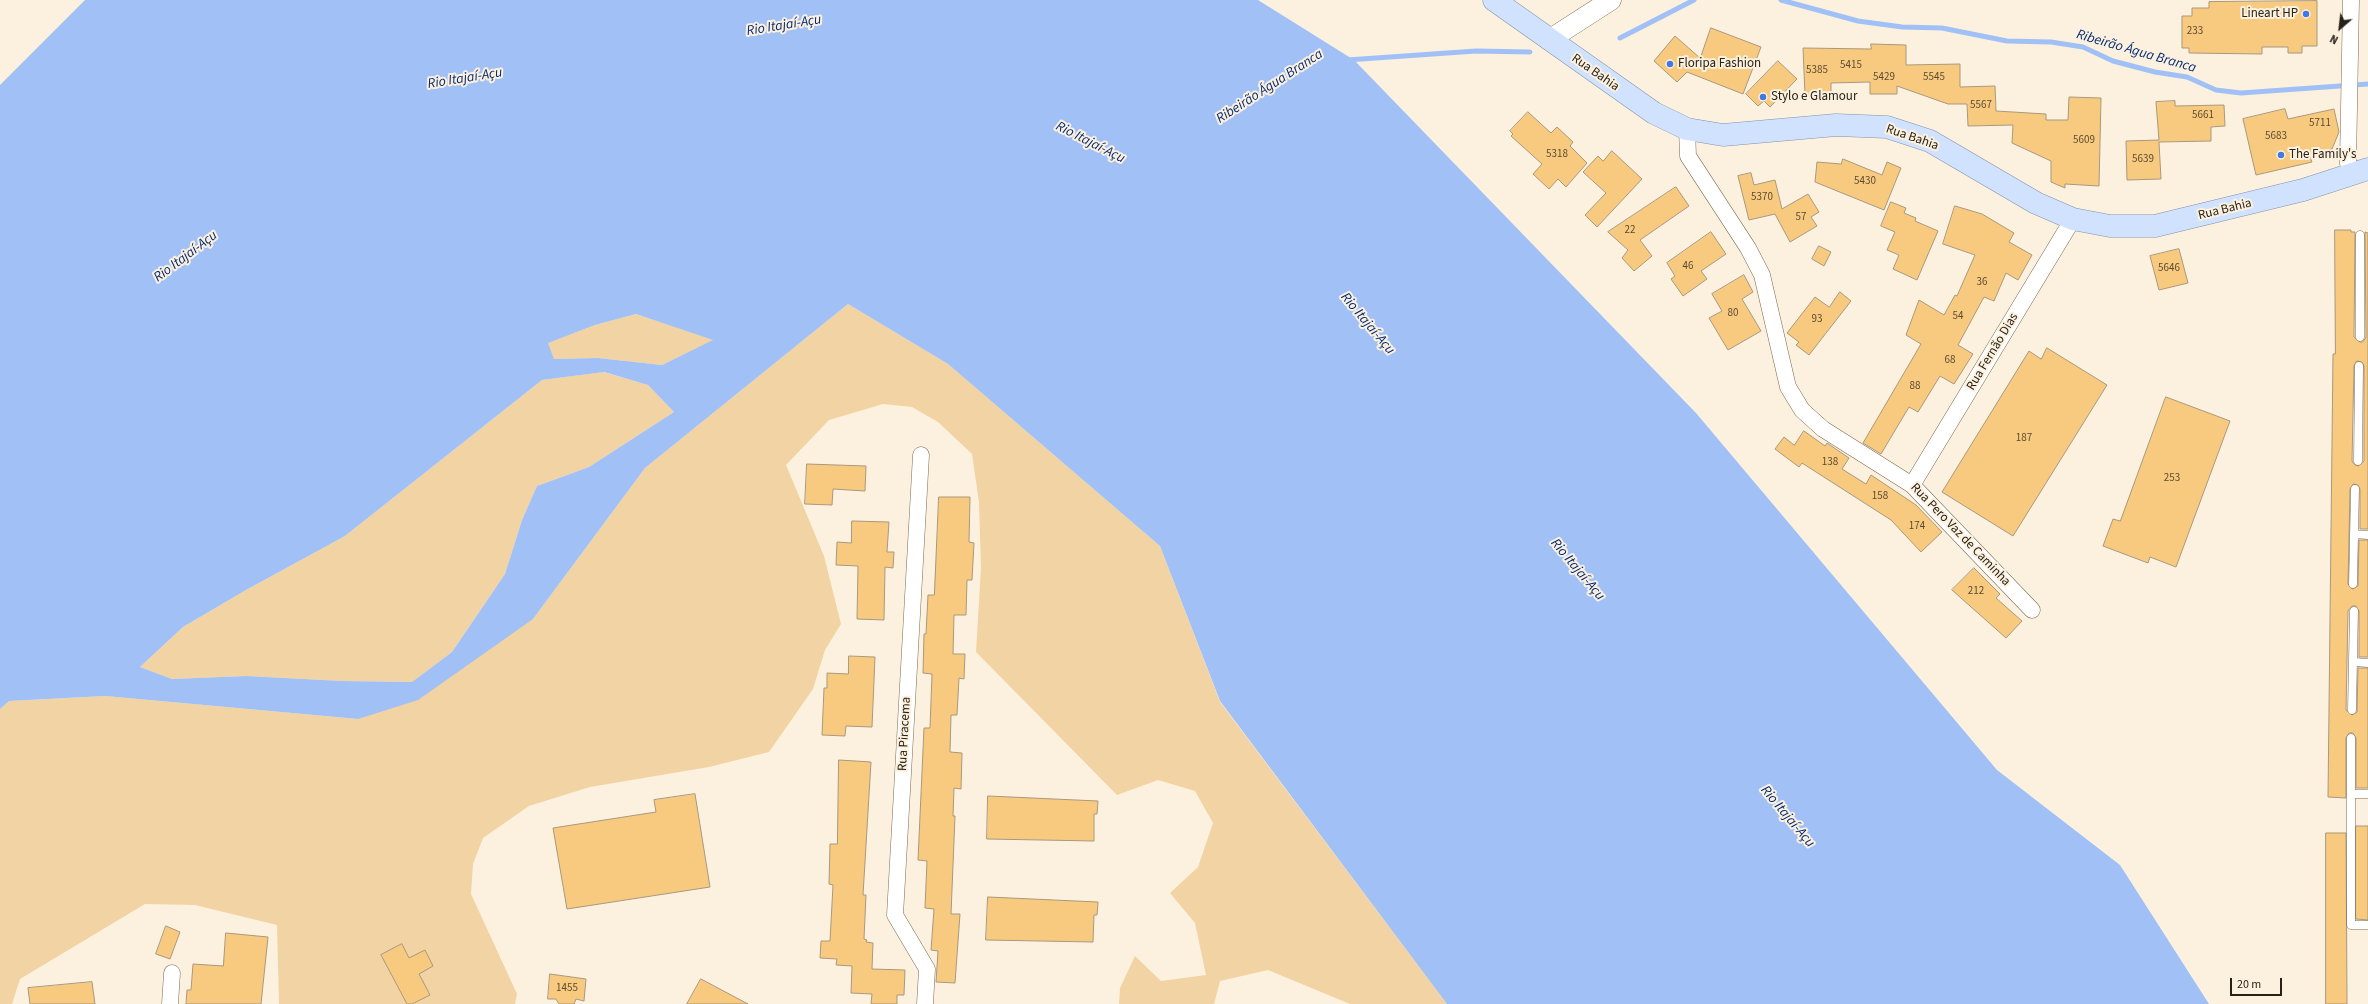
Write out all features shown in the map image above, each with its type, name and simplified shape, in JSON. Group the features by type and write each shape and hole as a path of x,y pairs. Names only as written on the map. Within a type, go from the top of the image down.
{"main road":[{"name":"Rua Bahia","path":"1494,0 1654,113 1687,129 1723,135 1836,125 1887,127 1930,141 2036,203 2073,219 2110,226 2155,226 2303,190 2359,171"}],"street":[{"path":"1549,40 1611,0"},
{"path":"2351,0 2348,163 2359,171"},
{"name":"Rua Pero Vaz de Caminha","path":"1687,129 1688,156 1748,248 1762,275 1788,387 1802,410 1823,429 1912,485 2032,610"},
{"name":"Rua Fernão Dias","path":"1912,485 2073,219"},
{"name":"Rua Piracema","path":"921,455 895,915 927,969 925,1004"},
{"path":"170,1004 172,973"}],"lane":[{"path":"2360,235 2364,275 2360,337"},
{"path":"2358,461 2359,366"},
{"path":"2359,405 2368,406"},
{"path":"2353,584 2355,489"},
{"path":"2354,534 2368,535"},
{"path":"2352,710 2354,611"},
{"path":"2354,662 2368,663"},
{"path":"2351,738 2351,925 2368,925"},
{"path":"2351,794 2368,794"}],"shaded area":[{"path":"848,304 948,364 1160,546 1220,702 1447,1004 1350,1004 1268,970 1220,981 1214,1004 1119,1004 1120,988 1135,956 1161,981 1206,975 1195,923 1170,893 1198,867 1213,823 1195,791 1158,780 1117,795 976,652 981,568 979,502 972,454 938,422 912,407 883,404 829,420 786,465 824,556 841,624 825,650 813,689 769,752 709,767 590,787 529,806 483,838 473,864 471,894 517,994 515,1004 279,1004 277,925 195,905 145,904 20,979 12,1004 0,1004 0,709 9,701 105,696 358,719 533,619 645,468"},
{"path":"636,314 714,340 662,365 598,358 554,359 547,343 595,325"},
{"path":"603,372 648,385 674,412 589,467 537,486 522,520 505,574 452,652 412,682 342,681 246,676 172,679 140,667 183,627 246,590 345,536 542,380"}],"water":[{"name":"Rio Itajaí-Açu","path":"85,0 1258,0 1354,60 1696,413 1997,770 2120,865 2209,1004 1447,1004 1220,701 1160,546 948,364 848,304 645,468 533,619 418,700 358,719 105,696 9,701 0,709 0,85","holes":["636,314 713,340 662,365 598,358 554,359 548,343 595,325","604,372 648,385 674,412 589,467 537,486 522,520 505,574 452,652 412,682 342,681 246,676 172,679 140,667 183,627 246,590 345,536 542,380"]}],"building":[{"path":"2317,1 2317,46 2302,46 2302,53 2288,53 2288,47 2262,47 2262,54 2189,53 2189,48 2182,48 2182,16 2192,16 2192,8 2209,8 2209,2"},
{"path":"1711,28 1761,47 1743,94 1687,72 1677,82 1654,61 1675,36 1700,58"},
{"path":"1871,44 1906,45 1906,65 1960,64 1960,87 1995,86 1996,111 2046,114 2046,120 2068,120 2069,97 2101,98 2099,186 2065,184 2065,188 2051,182 2051,161 2012,143 2013,125 1968,126 1967,104 1948,104 1897,86 1897,94 1870,94 1870,82 1831,83 1831,94 1805,95 1803,48 1871,49"},
{"path":"1778,61 1797,79 1770,107 1764,101 1758,106 1746,94"},
{"path":"2175,101 2175,106 2224,105 2225,126 2211,127 2211,141 2159,142 2161,179 2127,180 2126,141 2159,140 2156,102"},
{"path":"2285,109 2288,119 2334,109 2339,132 2332,149 2309,154 2312,162 2256,175 2243,119"},
{"path":"1528,112 1551,133 1557,127 1573,142 1570,146 1587,163 1566,187 1558,179 1549,189 1533,174 1542,164 1511,136 1513,134 1510,131"},
{"path":"1612,151 1642,179 1597,227 1585,215 1606,193 1583,172 1598,156 1603,161"},
{"path":"1843,159 1882,175 1887,162 1901,168 1884,210 1815,182 1817,162 1841,164"},
{"path":"1751,173 1754,185 1775,180 1782,209 1808,194 1819,212 1811,217 1817,226 1790,242 1775,214 1749,220 1738,176"},
{"path":"1676,187 1689,206 1640,240 1652,256 1634,271 1622,258 1628,250 1608,232"},
{"path":"1891,202 1906,208 1904,213 1916,218 1915,221 1938,231 1917,280 1893,269 1899,255 1887,250 1895,232 1881,226"},
{"path":"1955,206 1982,214 2014,233 2009,242 2032,255 2018,280 2006,273 1994,301 1984,297 1958,345 1973,354 1954,384 1940,376 1918,412 1909,407 1881,454 1863,443 1921,344 1906,335 1919,300 1944,315 1955,295 1957,296 1975,255 1943,244"},
{"path":"2335,230 2351,230 2351,232 2355,232 2354,337 2360,342 2363,342 2366,337 2365,232 2368,233 2368,529 2360,529 2360,489 2358,485 2353,484 2350,489 2348,584 2352,589 2358,586 2359,540 2368,540 2368,657 2359,657 2359,611 2356,606 2352,606 2348,611 2346,710 2352,715 2357,712 2358,668 2368,668 2368,788 2356,788 2356,738 2353,733 2349,733 2346,738 2346,798 2328,797 2333,354 2335,354","holes":["2357,361 2362,362 2364,366 2364,461 2358,466 2352,461 2354,366"]},
{"path":"1711,232 1726,254 1701,271 1707,279 1683,296 1671,279 1675,276 1667,263"},
{"path":"1819,246 1831,252 1824,266 1812,259"},
{"path":"2179,249 2188,283 2159,290 2150,256"},
{"path":"1744,275 1753,292 1742,299 1761,331 1728,350 1709,318 1722,311 1712,294"},
{"path":"1840,292 1851,301 1809,355 1796,345 1799,342 1787,333 1815,297 1829,307"},
{"path":"2047,348 2107,385 2013,536 1942,492 2029,351 2041,359"},
{"path":"2166,397 2230,421 2176,567 2150,557 2148,563 2103,546 2113,519 2120,521"},
{"path":"1804,431 1825,446 1827,443 1849,458 1842,469 1866,484 1871,475 1916,505 1942,532 1921,552 1891,520 1802,463 1799,467 1775,449 1784,437 1794,445"},
{"path":"807,464 866,466 865,491 833,489 832,505 805,504"},
{"path":"939,497 970,497 969,542 974,543 972,580 967,580 966,615 954,615 953,654 965,654 964,679 959,678 957,715 951,715 950,752 962,753 961,789 954,788 953,816 955,816 951,914 960,914 955,983 936,982 938,951 931,950 934,909 925,908 927,861 918,860 924,728 930,728 932,674 923,673 924,634 926,634 928,595 934,595"},
{"path":"852,521 889,522 887,552 894,552 893,568 885,567 884,620 857,619 858,566 836,565 837,542 851,543"},
{"path":"1974,568 2000,594 1996,598 2022,621 2006,638 1952,590"},
{"path":"849,656 875,657 872,727 846,726 845,736 822,735 824,688 827,688 827,673 848,674"},
{"path":"839,760 871,762 863,895 866,895 864,939 867,940 866,942 873,943 872,969 905,970 904,995 897,995 897,1004 871,1004 872,994 851,993 852,966 836,965 837,959 820,958 821,941 830,941 833,885 829,884 830,844 837,844"},
{"path":"695,794 710,887 567,909 553,828 656,812 654,800"},
{"path":"988,796 1098,801 1097,814 1094,814 1094,841 987,839"},
{"path":"2356,826 2368,826 2368,920 2356,919"},
{"path":"2326,833 2346,833 2347,1004 2326,1004"},
{"path":"988,897 1098,902 1097,915 1094,915 1093,942 986,940"},
{"path":"166,926 180,932 170,959 156,954"},
{"path":"226,933 268,937 261,1004 186,1004 187,990 191,990 193,964 223,966"},
{"path":"402,944 409,958 425,950 433,966 419,974 430,995 412,1004 407,1004 381,955"},
{"path":"550,974 586,979 584,1001 576,999 574,1004 559,1004 556,999 548,999"},
{"path":"701,979 748,1004 687,1004"},
{"path":"92,982 95,1004 30,1004 28,988"}],"waterway":[{"name":"Ribeirão Água Branca","path":"1620,38 1694,0"},
{"name":"Ribeirão Água Branca","path":"1781,0 1858,21 1902,27 1942,28 2007,41 2051,42 2083,47 2113,61 2155,72 2187,77 2216,90 2241,93 2368,84"},
{"name":"Ribeirão Água Branca","path":"1347,60 1476,51 1530,52"}],"place":[{"name":"Lineart HP","path":"2306,14"},
{"name":"Floripa Fashion","path":"1670,64"},
{"name":"Stylo e Glamour","path":"1763,97"},
{"name":"The Family's","path":"2281,155"}]}
